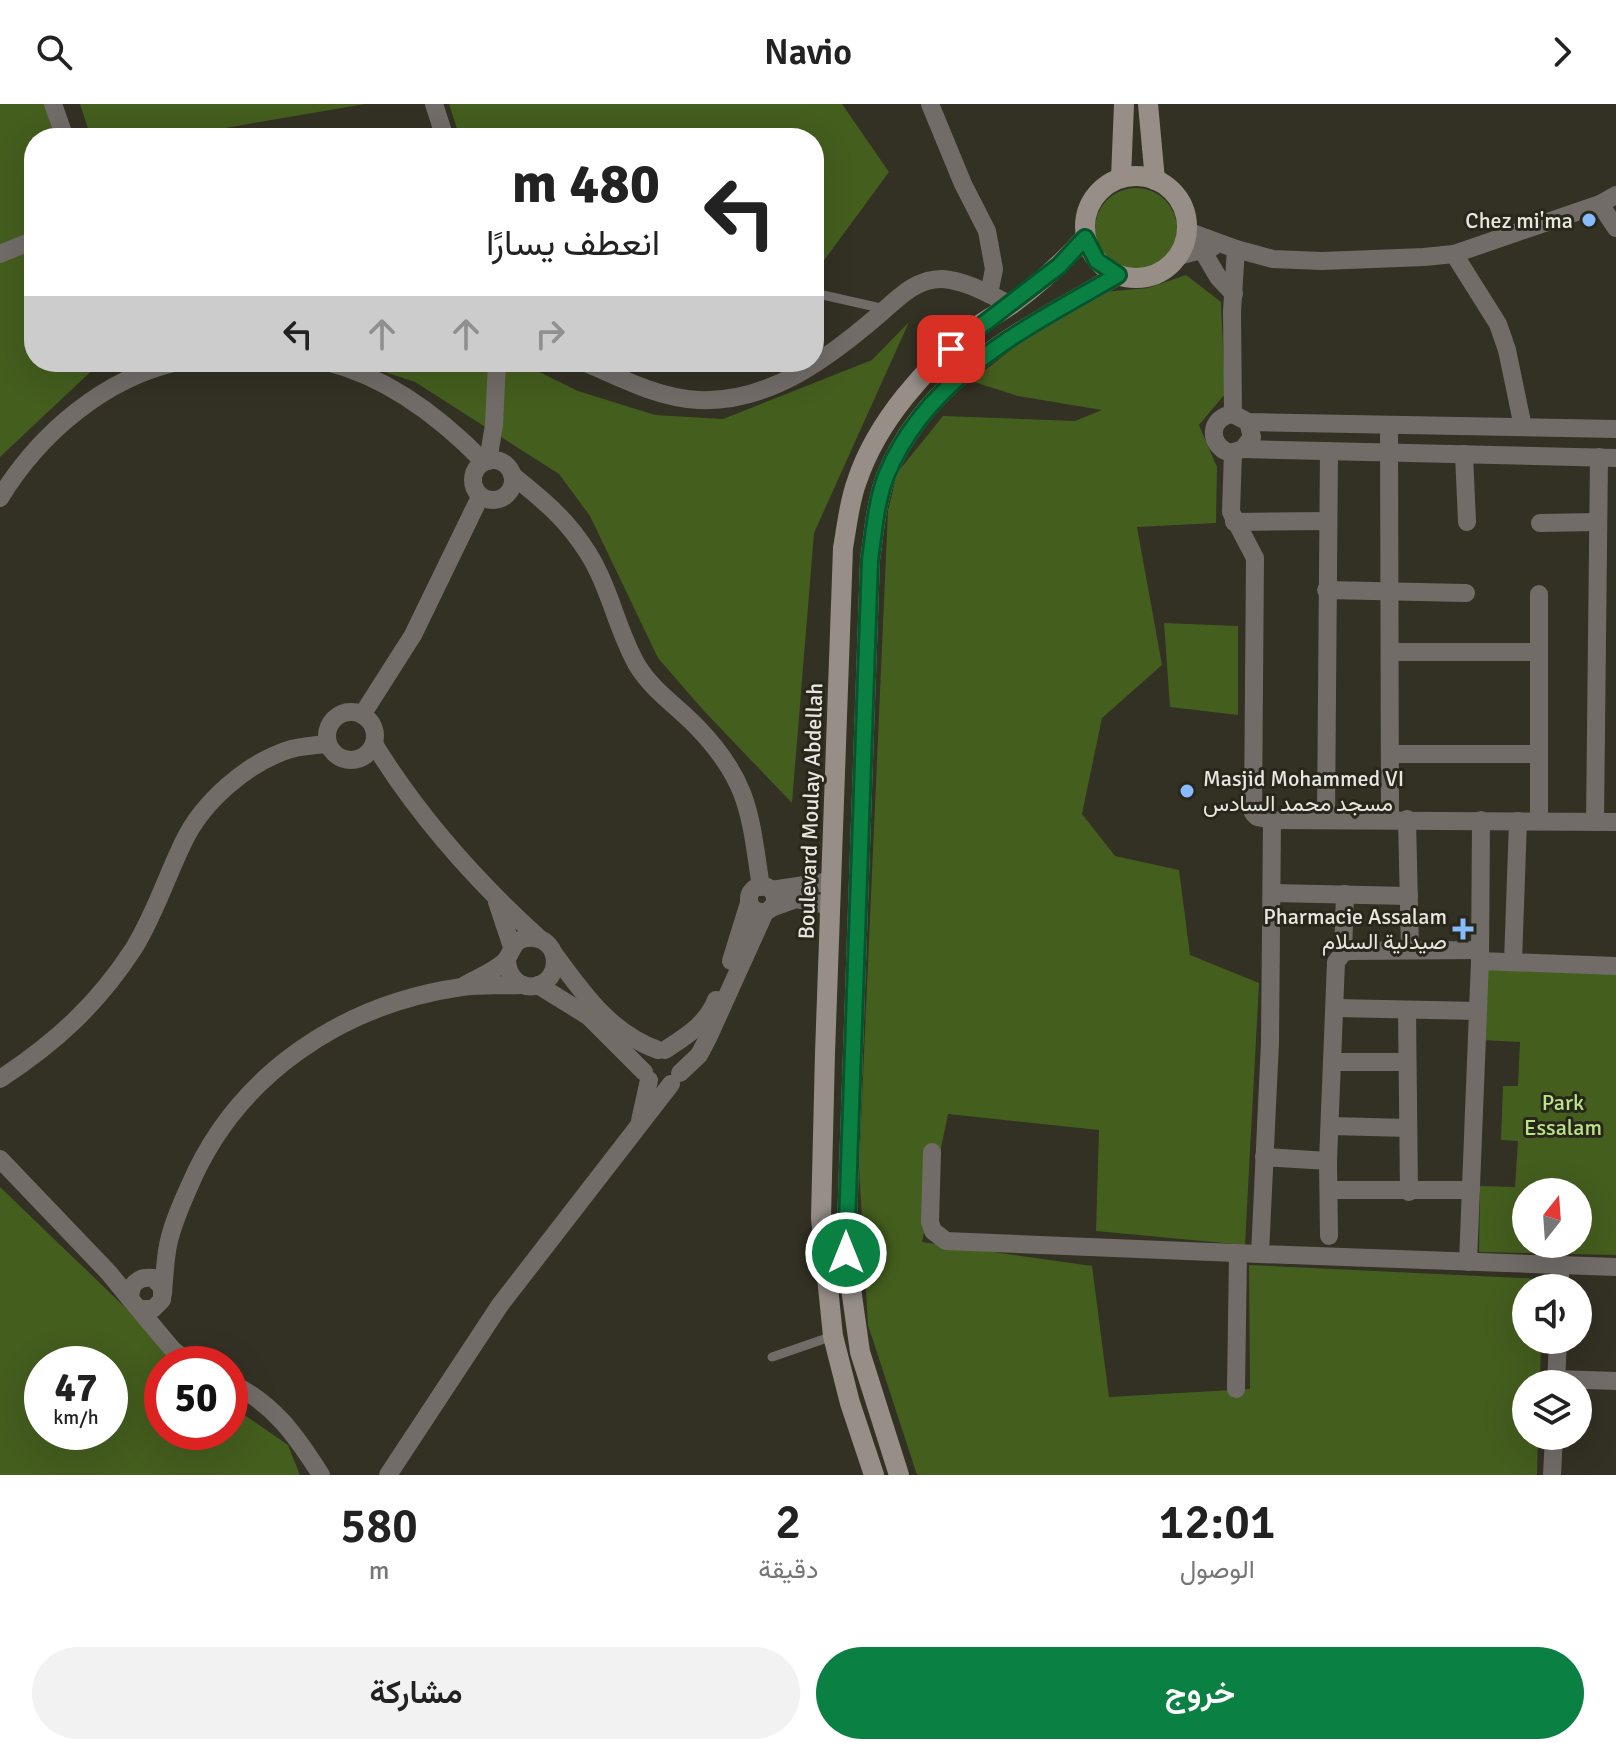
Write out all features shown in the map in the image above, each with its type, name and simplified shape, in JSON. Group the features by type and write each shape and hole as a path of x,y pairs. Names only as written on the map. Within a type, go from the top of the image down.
{"main road":[{"path":"1121,178 1124,104"},
{"path":"1148,104 1155,180"},
{"path":"1138,176 1155,180 1166,186 1182,206 1187,231 1178,256 1158,274 1145,278 1118,275 1097,261 1085,238 1086,213 1099,191 1121,178 1138,176"},
{"name":"Boulevard Moulay Abdellah","path":"874,1475 850,1403 833,1336 821,1218 843,548 857,482 884,426 929,368 977,326 1011,305 1059,266 1085,238"},
{"path":"899,1475 860,1352 846,1253 870,560 877,507 900,447 939,393 991,351 1118,275"}],"street":[{"path":"53,104 61,128"},
{"path":"434,104 442,128"},
{"path":"930,104 954,164 987,231 994,269 989,294"},
{"path":"1187,231 1273,259 1322,261 1454,254 1608,200 1616,228"},
{"path":"0,254 24,244"},
{"path":"1178,256 1230,247"},
{"path":"1230,247 1241,418 1252,437 1238,451 1231,512 1255,558 1253,813 1272,820 1616,822"},
{"path":"1202,250 1218,277 1234,294"},
{"path":"1454,254 1498,324 1507,350 1523,427"},
{"path":"824,358 913,285 941,279 970,286 1011,305"},
{"path":"0,498 58,426 121,383 151,372"},
{"path":"354,372 417,404 451,429 495,471 560,514 589,555 639,668 722,755 741,786 752,819 763,900 699,1055 675,1079 500,1305 388,1475"},
{"path":"495,471 473,486 480,497 492,501 495,471 497,372"},
{"path":"606,372 642,388 698,400 732,397 779,384 801,372"},
{"path":"1595,822 1606,754 1607,690 1598,522 1608,458 1238,451 1223,450 1217,445 1213,433 1218,420 1241,418 1389,425 1616,429"},
{"path":"1389,425 1390,754 1409,896 1410,950"},
{"path":"1326,818 1329,451"},
{"path":"1464,454 1467,522"},
{"path":"362,715 413,635 480,497"},
{"path":"1234,522 1328,521"},
{"path":"1540,523 1598,522"},
{"path":"1326,590 1466,593"},
{"path":"1539,594 1539,821"},
{"path":"1390,652 1539,652"},
{"path":"374,744 365,756 343,759 336,756 328,744 328,728 338,715 354,713 367,719 374,731 374,744 401,787 496,900 546,943 615,1026 633,1040 676,1056 680,1064 675,1079 661,1086 646,1076 588,1016 511,976 496,900"},
{"path":"0,1079 68,1030 90,1007 150,922 183,841 197,819 221,792 258,764 291,749 328,744"},
{"path":"1390,754 1539,754"},
{"path":"358,759 401,787"},
{"path":"1260,1254 1270,1042 1272,820"},
{"path":"1468,1262 1480,956 1481,820"},
{"path":"1513,962 1518,821"},
{"path":"639,1128 648,1055 687,1036 713,1008 763,900 832,881"},
{"path":"1273,893 1409,896"},
{"path":"1329,1236 1328,1161 1336,962 1343,953 1345,894"},
{"path":"763,900 796,899 831,906"},
{"path":"463,987 525,939 540,939"},
{"path":"1343,953 1410,950 1513,962 1616,966"},
{"path":"0,1159 109,1273 138,1292 153,1309 162,1297 167,1248 181,1205 212,1139 272,1070 307,1044 354,1019 407,999 463,987 530,985 550,977 555,955"},
{"path":"1336,1008 1478,1011"},
{"path":"1407,1010 1409,1192"},
{"path":"1332,1062 1406,1062"},
{"path":"1331,1126 1408,1128"},
{"path":"932,1152 930,1222 933,1231 946,1241 1616,1267"},
{"path":"1264,1157 1328,1161"},
{"path":"1329,1190 1471,1190"},
{"path":"138,1292 167,1248"},
{"path":"1236,1389 1238,1254"},
{"path":"1560,1266 1560,1274"},
{"path":"138,1292 158,1282 172,1346"},
{"path":"138,1292 171,1346"},
{"path":"1592,1381 1616,1381"},
{"path":"248,1393 284,1421 321,1475"},
{"path":"1552,1475 1553,1450"}],"lane":[{"path":"824,295 886,309"},
{"path":"772,1357 833,1336"}],"green space":[{"path":"0,104 44,104 52,128 24,128 24,372 90,372 0,457"},
{"path":"80,104 365,104 225,128 88,128"},
{"path":"449,104 842,104 889,172 824,260 824,128 457,128"},
{"path":"1136,188 1152,191 1165,200 1174,213 1177,229 1174,245 1165,258 1152,267 1136,270 1120,267 1107,258 1098,245 1095,229 1098,213 1107,200 1120,191"},
{"path":"1186,275 1221,302 1225,394 1199,425 1217,467 1216,523 1137,527 1162,665 1102,718 1082,814 1115,856 1179,870 1190,955 1259,983 1245,1245 1096,1231 1099,1130 948,1114 922,1242 1092,1266 1109,1397 1250,1389 1249,1265 1512,1278 1512,1354 1541,1354 1540,1370 1512,1370 1512,1450 1538,1450 1537,1475 917,1475 868,1325 859,1167 888,511 897,473 943,416 1075,421 1102,410 1018,396 971,381 1034,332 1103,292 1148,288"},
{"path":"909,322 814,533 792,803 658,658 590,516 559,474 415,382 384,372 539,372 578,391 655,415 723,419 872,360"},
{"path":"1164,623 1238,626 1238,715 1170,707"},
{"name":"Park Essalam","path":"1484,969 1616,974 1616,1255 1592,1254 1592,1178 1516,1178 1518,1141 1501,1140 1503,1086 1518,1086 1520,1042 1481,1040"},
{"name":"Park Essalam","path":"1480,1186 1512,1187 1512,1253 1479,1252"},
{"path":"0,1187 165,1346 144,1346 144,1450 248,1450 248,1417 288,1445 300,1475 0,1475"}],"place":[{"name":"Chez mi'ma","path":"1589,220"},
{"name":"Masjid Mohammed VI مسجد محمد السادس","path":"1187,791"},
{"name":"Pharmacie Assalam صيدلية السلام","path":"1463,929"}],"route":[{"path":"846,1253 870,560 877,507 900,447 939,393 980,359 1025,329 1118,275 1097,261 1085,238 1059,266 951,349"}]}
